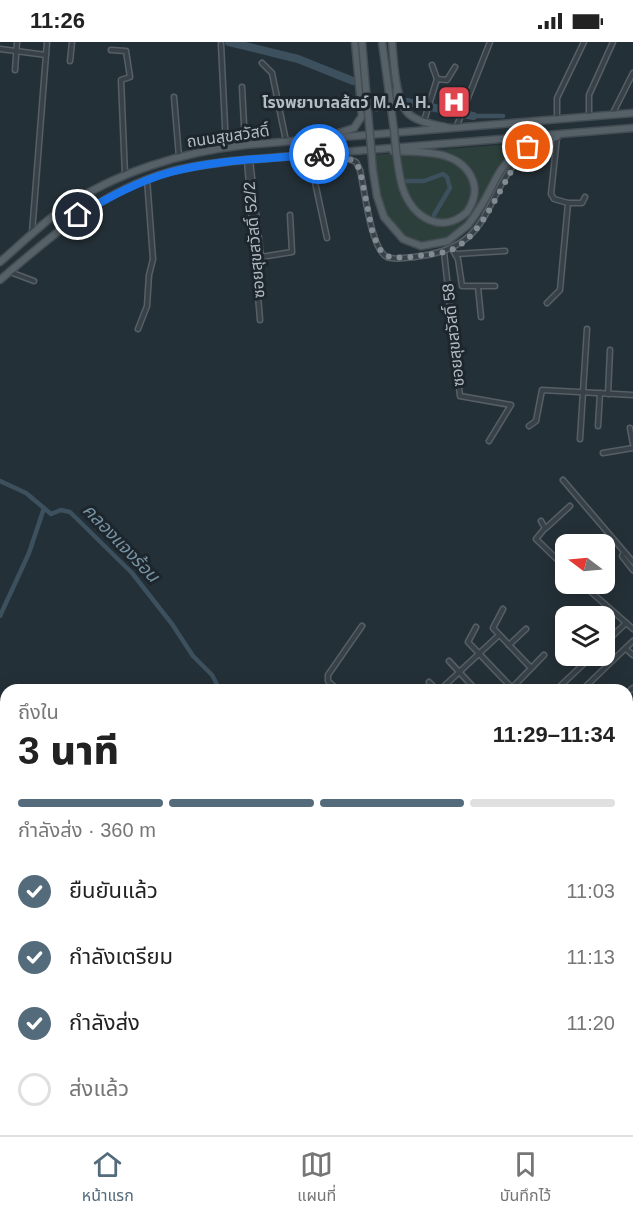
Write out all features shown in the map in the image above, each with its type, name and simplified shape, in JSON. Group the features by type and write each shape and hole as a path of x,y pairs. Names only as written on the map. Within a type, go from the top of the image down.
{"main road":[{"path":"320,139 349,130 360,121 355,42"},
{"path":"362,42 377,196 384,217 403,239 421,246 448,241 468,225 505,163 518,151 570,133"},
{"path":"376,150 435,154 454,159 467,170 475,185 474,200 467,212 453,222 431,222 422,217 408,200 398,166 382,42"},
{"path":"392,42 401,101 407,112 423,121 455,129"},
{"path":"359,77 365,100 376,107 392,102 397,82"},
{"name":"ถนนสุขสวัสดิ์","path":"0,262 32,233 73,202 125,177 179,157 246,145 633,113"},
{"path":"589,117 591,131"},
{"name":"ถนนสุขสวัสดิ์","path":"0,280 78,215 147,179 188,167 633,128"}],"street":[{"path":"15,70 17,42"},
{"path":"32,233 47,42"},
{"path":"70,61 72,42"},
{"path":"455,129 490,42"},
{"path":"557,119 556,101 584,42"},
{"path":"589,117 589,95 613,42"},
{"path":"221,44 226,147"},
{"path":"0,49 46,55"},
{"path":"111,50 128,54 130,76 121,80 125,177"},
{"path":"262,63 272,73 287,142"},
{"path":"423,121 438,79 432,65"},
{"path":"438,79 447,80 455,67"},
{"path":"612,115 633,73"},
{"path":"242,87 246,145"},
{"path":"174,97 179,157"},
{"path":"557,137 552,194 554,199 568,203 582,203 585,196"},
{"path":"333,153 352,160 360,170 373,235 383,254 401,258 444,252 452,249 474,231 514,163 528,147"},
{"path":"312,155 312,173 327,238"},
{"path":"248,160 261,257 292,252 290,215"},
{"name":"ซอยสุขสวัสดิ์ 52/2","path":"248,160 260,320"},
{"path":"138,329 147,306 149,275 153,259 147,179"},
{"path":"547,303 560,290 568,203"},
{"path":"452,249 456,255 462,286 495,286"},
{"path":"456,255 505,251"},
{"name":"ซอยสุขสวัสดิ์ 58","path":"444,252 460,396 511,405 489,441"},
{"path":"10,272 34,281"},
{"path":"478,287 481,317"},
{"path":"580,439 587,329"},
{"path":"608,394 610,350"},
{"path":"529,426 536,420 541,390 633,395"},
{"path":"598,426 600,393"},
{"path":"603,453 633,446 630,429"},
{"path":"564,480 633,562"},
{"path":"555,557 536,539 570,506"},
{"path":"541,521 545,528"},
{"path":"624,552 622,556 633,570"},
{"path":"593,594 633,629"},
{"path":"503,609 493,627 531,668"},
{"path":"615,634 626,623"},
{"path":"331,684 328,681 328,675 362,626"},
{"path":"476,627 468,640 507,684"},
{"path":"509,645 526,629"},
{"path":"445,684 499,635"},
{"path":"588,684 633,641"},
{"path":"626,649 633,655"},
{"path":"517,684 544,655"},
{"path":"449,661 470,684"},
{"path":"562,684 581,666"}],"green space":[{"path":"525,143 500,171 463,231 440,246 421,247 395,234 379,203 372,155"}],"waterway":[{"name":"คลองแจงร้อน","path":"229,42 298,59 353,81"},
{"name":"คลองแจงร้อน","path":"407,102 473,116"},
{"name":"คลองแจงร้อน","path":"473,116 503,116"},
{"path":"407,181 424,181 443,174 447,177 450,188 434,215"},
{"name":"คลองแจงร้อน","path":"0,481 26,493 51,514 61,510 70,512 132,573 172,624 193,656 212,675 217,684"},
{"path":"0,616 29,553 44,508"}],"way so far":[{"path":"319,154 333,153 356,162 360,170 376,243 383,254 392,258 401,258 444,252 464,242 485,216 514,163 528,147"}],"place":[{"name":"โรงพยาบาลส้ตว์ M. A. H.","path":"454,102"}],"route":[{"path":"78,215 147,179 188,167 319,154"}]}
